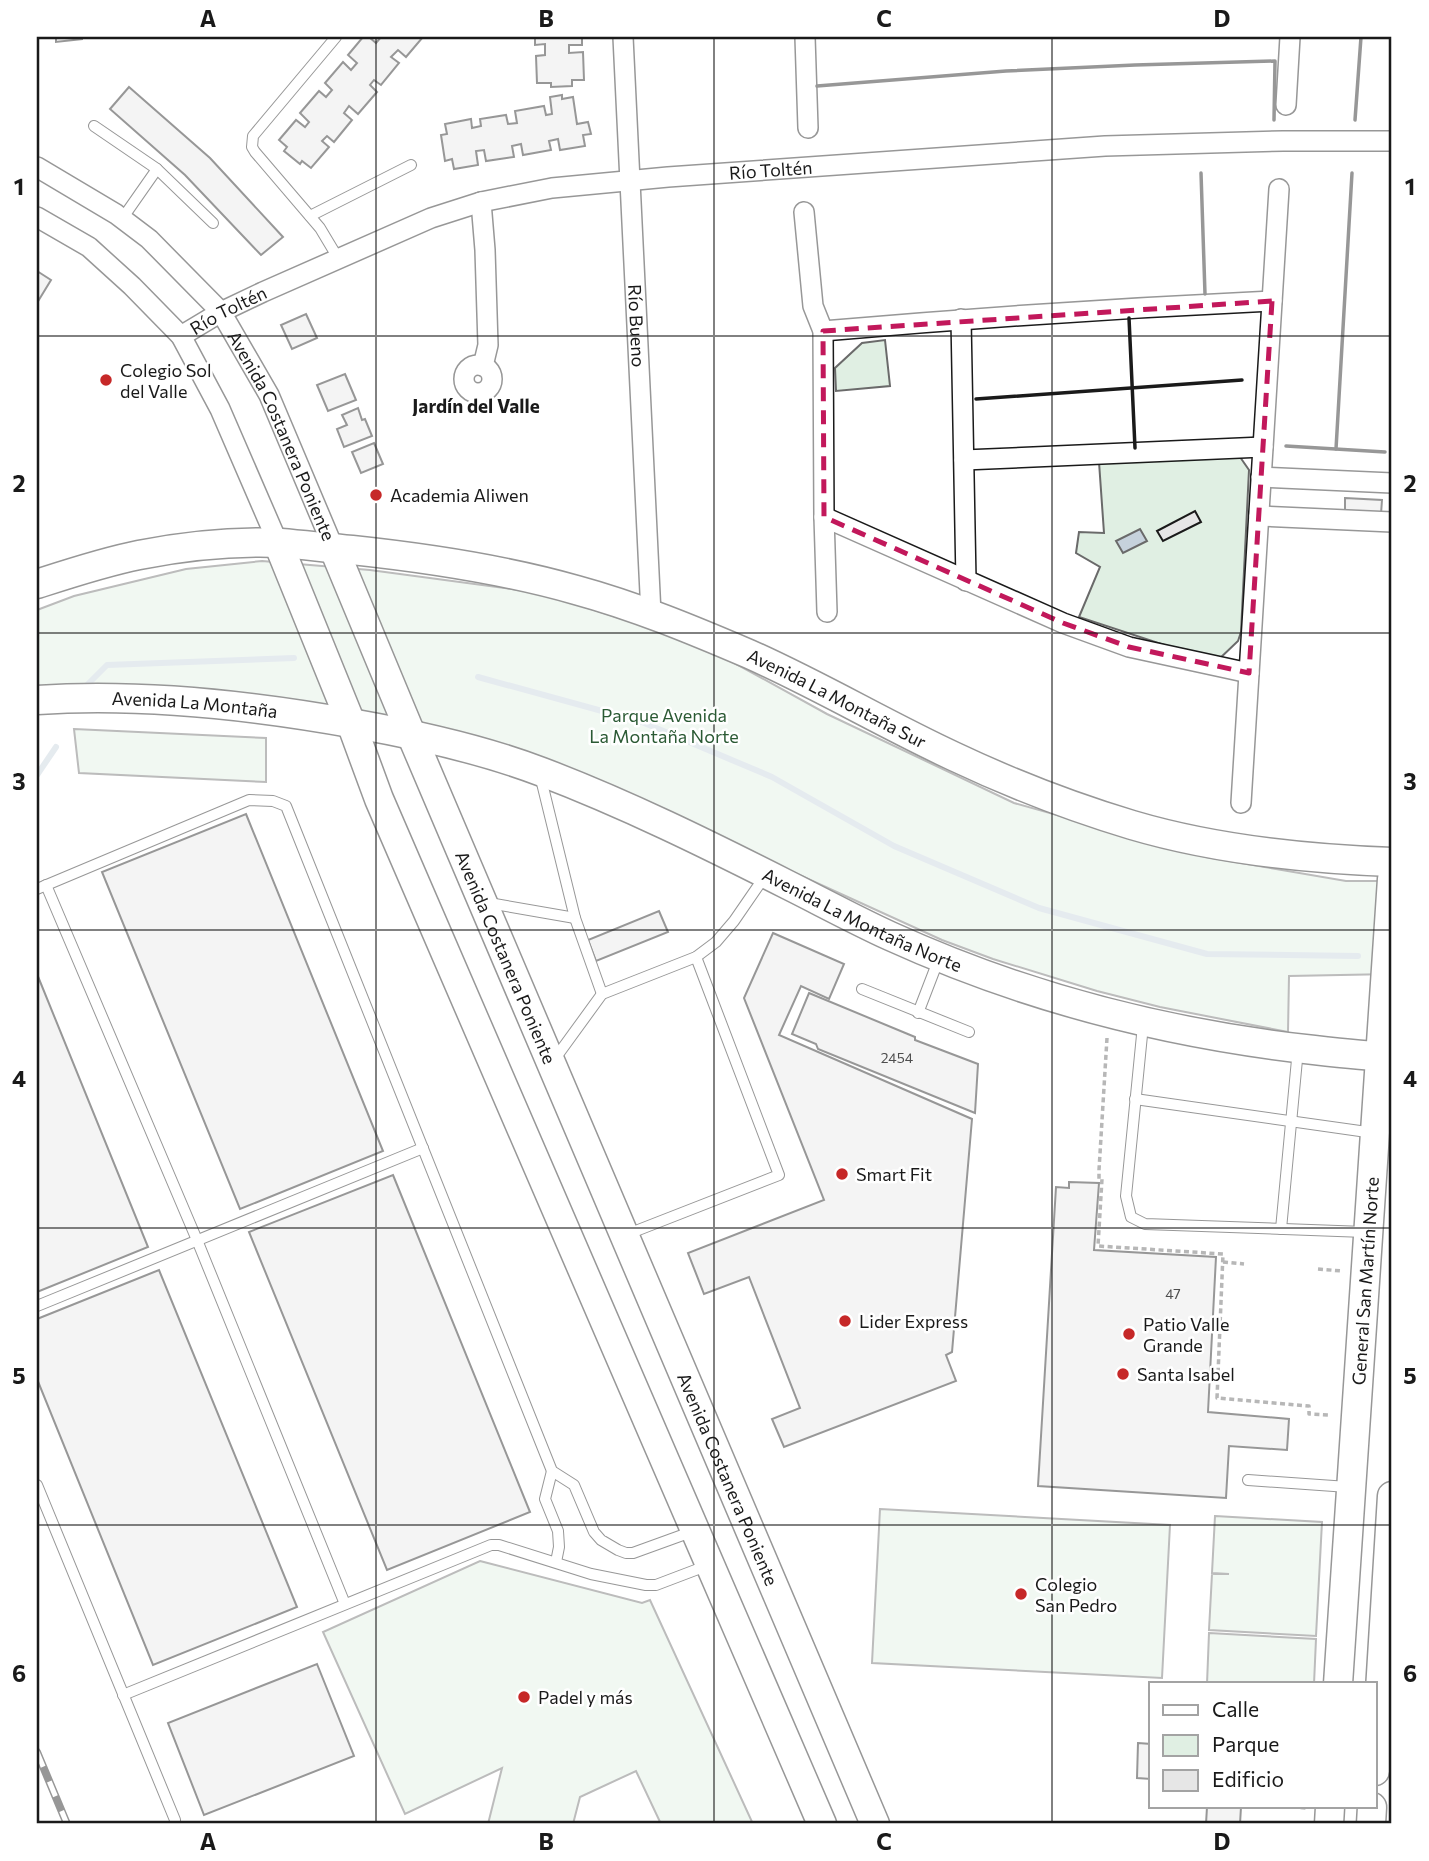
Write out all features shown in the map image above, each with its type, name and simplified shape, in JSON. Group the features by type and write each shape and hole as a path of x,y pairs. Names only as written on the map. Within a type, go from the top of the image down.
{"street":[{"name":"Río Bueno","path":"623,37 651,614"},
{"path":"805,37 808,128"},
{"path":"1286,106 1290,37"},
{"name":"Río Toltén","path":"181,336 220,312 431,218 481,202 552,188 1105,146 1392,141"},
{"name":"Avenida Costanera Poniente","path":"37,167 122,219 149,239 220,312 269,395 875,1824"},
{"path":"1241,803 1279,189"},
{"path":"481,202 488,345 483,366"},
{"path":"804,212 813,306 823,331 827,612"},
{"path":"37,217 89,247 181,336 220,409 278,543 379,799 822,1824"},
{"path":"823,331 1140,307 1272,301"},
{"path":"961,319 966,581"},
{"path":"964,460 1263,447"},
{"path":"1261,477 1392,484"},
{"path":"1259,516 1392,522"},
{"path":"824,517 1063,623 1129,647 1249,673"},
{"path":"37,584 141,554 220,545 278,543"},
{"name":"Avenida La Montaña Sur","path":"278,543 402,555 514,574 577,590 651,614 752,656 954,757 1058,799 1134,825 1206,842 1269,852 1392,862"},
{"name":"Avenida La Montaña","path":"37,700 134,699 223,704 293,712 351,723"},
{"name":"Avenida La Montaña Norte","path":"351,723 411,734 539,771 629,807 889,936 967,969 1041,994 1143,1022 1222,1038 1386,1057"},
{"name":"General San Martín Norte","path":"1338,1682 1375,1134 1386,1057 1392,879"},
{"path":"1376,1755 1392,1496"}],"lane":[{"path":"336,37 251,141 255,152 320,228 338,258"},
{"path":"94,126 157,169 213,223"},
{"path":"310,216 411,165"},
{"path":"122,219 157,169"},
{"path":"539,771 575,918 602,995"},
{"path":"345,1604 197,1240 41,887 249,800 274,801 286,806 552,1471 574,1485 594,1532 618,1550 633,1553 695,1530"},
{"path":"552,1063 602,995 696,957 716,942 766,874"},
{"path":"483,902 575,918"},
{"path":"625,1235 779,1175 696,957"},
{"path":"918,1013 939,957"},
{"path":"862,989 969,1032"},
{"path":"1143,1022 1126,1196 1131,1217 1145,1224 1369,1232"},
{"path":"1281,1229 1298,1048"},
{"path":"1135,1099 1375,1134"},
{"path":"37,1306 423,1148"},
{"path":"552,1471 545,1499 558,1531 556,1562"},
{"path":"1248,1480 1352,1487"},
{"path":"37,1485 175,1820"},
{"path":"124,1695 491,1545 651,1586 710,1565"}],"path":[{"path":"1108,1013 1099,1170 1099,1179 1102,1179 1098,1246 1223,1254 1217,1398 1309,1406 1309,1413 1328,1415"},
{"path":"1223,1262 1244,1264"},
{"path":"1318,1269 1344,1271"},
{"path":"1297,1808 1323,1813"}],"highlighted area":[{"path":"1272,301 1249,673 1129,647 1063,623 824,517 823,331"}],"green space":[{"path":"885,340 890,386 836,391 835,368 862,343"},
{"path":"1240,457 1249,470 1241,632 1238,641 1216,662 1079,617 1100,567 1076,553 1079,532 1104,533 1099,462"},
{"name":"Parque Avenida La Montaña Norte","path":"262,561 370,570 541,593 698,643 827,714 1014,803 1206,857 1346,881 1392,881 1392,974 1289,976 1288,1032 1160,1007 1097,991 993,959 942,940 725,841 447,740 37,696 37,610 74,596 186,569"},
{"path":"74,729 266,738 266,782 79,773"},
{"name":"Colegio San Pedro","path":"880,1509 1170,1525 1162,1678 872,1663"},
{"path":"1215,1516 1322,1522 1316,1636 1209,1630 1212,1574 1229,1574 1212,1573"},
{"name":"Padel y más","path":"480,1561 642,1603 650,1600 753,1824 661,1824 636,1771 580,1797 573,1824 488,1824 502,1768 405,1814 323,1632"},
{"path":"1209,1633 1316,1639 1314,1682 1207,1682"}],"shaded area":[{"path":"1140,529 1147,541 1123,553 1116,541"}],"building":[{"path":"56,37 82,37 82,39 56,42"},
{"path":"363,37 369,37 376,43 381,37 423,37 406,57 398,50 391,57 399,63 381,85 374,80 370,85 377,92 358,114 349,106 344,113 352,120 334,142 327,136 322,141 329,147 311,168 302,161 300,164 284,151 287,147 279,140 296,120 305,127 309,122 300,113 319,91 326,97 332,90 325,83 343,62 351,70 357,63 348,55"},
{"path":"535,37 582,37 582,45 569,45 569,53 583,52 584,80 572,80 572,86 551,87 551,83 537,83 536,56 545,55 545,44 535,45"},
{"path":"129,87 210,158 283,237 261,255 185,175 110,109"},
{"path":"562,95 562,99 573,97 577,124 588,122 591,134 583,135 585,146 560,150 558,139 549,141 551,150 523,155 521,144 512,146 514,157 486,161 484,150 476,151 478,165 454,169 452,159 445,161 441,135 447,134 445,124 471,119 472,128 481,126 480,119 506,115 508,124 517,123 515,111 544,106 546,115 552,114 550,97"},
{"path":"37,271 51,280 37,303"},
{"path":"306,314 317,338 292,349 281,325"},
{"path":"345,374 356,400 328,411 317,385"},
{"path":"358,408 372,436 344,447 337,429 347,425 342,415"},
{"path":"374,443 383,464 361,473 352,452"},
{"path":"1345,498 1382,500 1381,514 1345,512"},
{"path":"1195,511 1201,522 1163,541 1157,531"},
{"path":"246,814 383,1151 240,1209 102,872"},
{"path":"659,911 668,932 596,961 588,940"},
{"path":"773,933 844,964 829,999 801,986 779,1035 972,1119 952,1352 946,1355 956,1381 784,1447 772,1419 800,1408 749,1277 704,1294 688,1253 824,1200 744,998"},
{"path":"37,974 148,1247 37,1292"},
{"path":"809,993 915,1037 915,1040 978,1064 975,1113 818,1049 816,1044 792,1034"},
{"path":"393,1175 530,1512 387,1570 249,1232"},
{"name":"Patio Valle Grande","path":"1069,1182 1099,1183 1094,1250 1216,1257 1208,1412 1289,1419 1287,1450 1229,1446 1226,1498 1038,1486 1056,1187 1069,1188"},
{"path":"159,1270 297,1607 153,1665 37,1379 37,1319"},
{"path":"317,1664 354,1756 204,1815 168,1723"},
{"path":"1138,1743 1149,1744 1149,1779 1137,1778"},
{"path":"1207,1808 1241,1808 1240,1824 1206,1824"}],"waterway":[{"path":"83,689 107,665 294,658"},
{"path":"478,677 642,722 772,777 894,846 1039,908 1207,954 1358,956"},
{"path":"37,775 56,747"}],"railway":[{"path":"37,1752 67,1824"}],"wall":[{"path":"1355,120 1361,37"},
{"path":"817,86 1006,71 1275,61 1274,120"},
{"path":"1201,173 1205,294"},
{"path":"1336,449 1352,173"},
{"path":"1129,318 1135,448"},
{"path":"976,399 1242,380"},
{"path":"1286,446 1385,452"}],"place":[{"name":"Colegio Sol del Valle","path":"106,380"},
{"name":"Academia Aliwen","path":"376,495"},
{"name":"Smart Fit","path":"842,1174"},
{"name":"Lider Express","path":"845,1321"},
{"name":"Patio Valle Grande","path":"1129,1334"},
{"name":"Santa Isabel","path":"1123,1374"},
{"name":"Colegio San Pedro","path":"1021,1594"},
{"name":"Padel y más","path":"524,1697"}],"district":[{"name":"Jardín del Valle","path":"476,405"}]}
